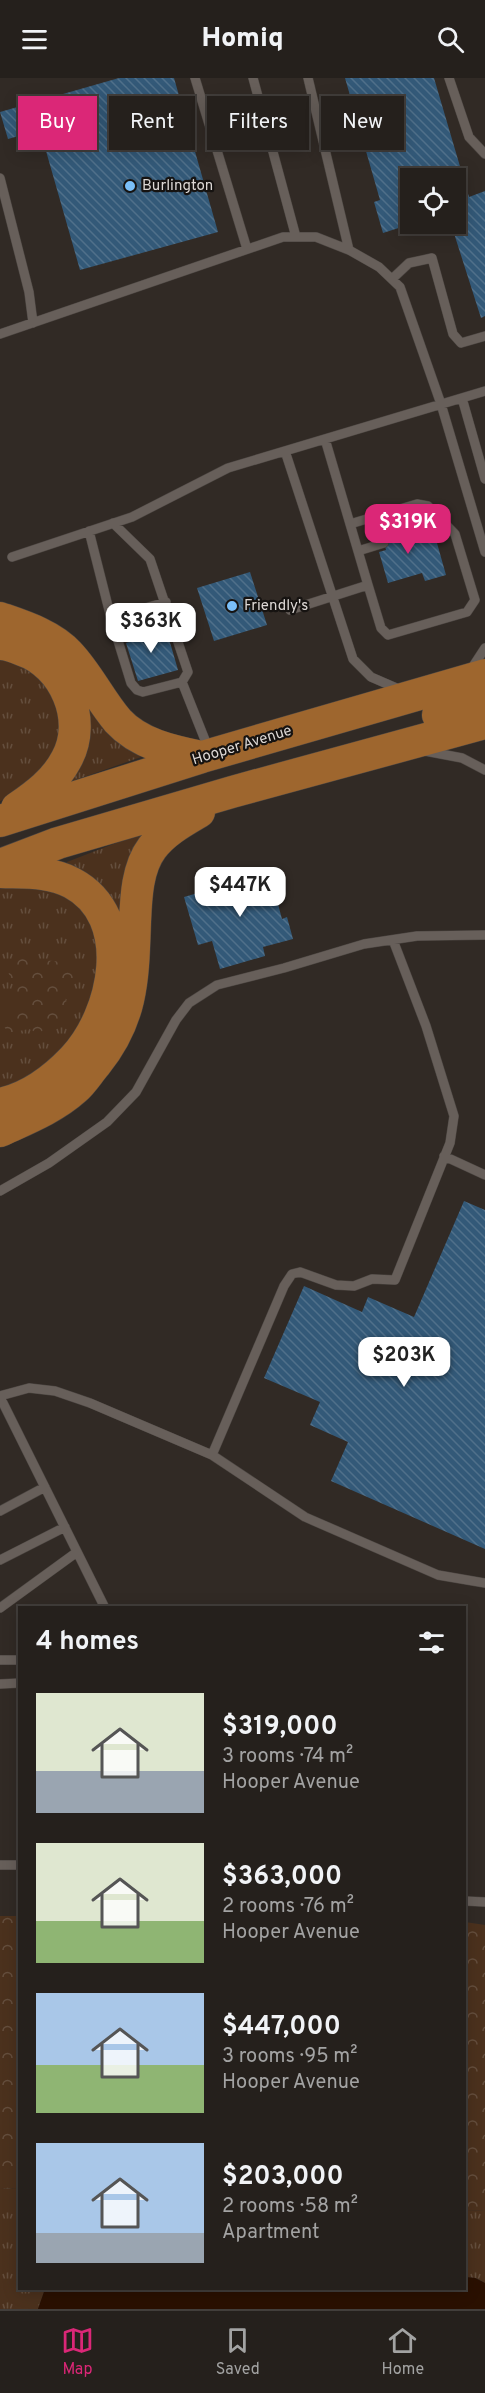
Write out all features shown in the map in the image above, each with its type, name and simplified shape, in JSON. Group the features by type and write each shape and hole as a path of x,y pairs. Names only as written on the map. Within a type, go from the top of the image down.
{"main road":[{"path":"0,618 35,631 68,652 119,722 142,739 170,751 207,756"},
{"path":"0,644 34,654 55,670 68,691 73,712 73,735 67,759 54,778 40,792 0,820"},
{"name":"Hooper Avenue","path":"0,820 411,695 478,685"},
{"path":"303,773 327,748 478,685"},
{"path":"0,865 58,843 232,792 485,723"},
{"path":"0,1131 48,1108 76,1088 106,1051 116,1036 126,1011 133,981 137,892 145,862 162,837 232,792"},
{"path":"0,872 39,873 71,882 87,893 102,910 111,930 114,951 107,995 99,1017 75,1058 51,1080 32,1092 0,1104"}],"lane":[{"path":"195,78 247,249"},
{"path":"254,78 296,237"},
{"path":"308,78 349,250"},
{"path":"449,78 469,137 485,154"},
{"path":"0,178 29,292 33,322"},
{"path":"0,334 283,237 316,237 349,250 380,267 400,286 441,404 485,552"},
{"path":"392,279 409,263 432,258 453,334 461,343 485,336"},
{"path":"12,557 132,517 228,468 485,392"},
{"path":"462,398 485,479"},
{"path":"325,439 350,524 368,585 381,628 388,635 467,612 474,600 455,534 428,506 417,504 350,524"},
{"path":"285,451 353,659 371,677 411,695"},
{"path":"89,531 130,683 143,692 182,682 188,672 150,559 113,523"},
{"path":"358,551 384,543"},
{"path":"290,610 368,585"},
{"path":"111,618 166,602"},
{"path":"478,685 485,648"},
{"path":"182,682 207,756"},
{"path":"396,748 462,758 485,770"},
{"path":"0,1191 59,1156 107,1122 136,1092 176,1020 189,1003 217,985 364,944 417,936 485,935"},
{"path":"212,1455 284,1286 292,1274 300,1272 336,1285 354,1286 372,1279 394,1280 450,1143 454,1116 426,1026 393,940"},
{"path":"444,1156 485,1175"},
{"path":"104,1606 0,1396 29,1388 55,1391 90,1403 212,1455 304,1517 438,1575 485,1583"},
{"path":"0,1511 45,1487"},
{"path":"0,1560 65,1527"},
{"path":"0,1608 77,1552"},
{"path":"0,1660 18,1660"},
{"path":"0,1684 18,1683"},
{"path":"0,1865 18,1865"},
{"path":"466,1901 485,1902"}],"green space":[{"path":"0,653 29,662 61,701 59,757 23,792 0,801"},
{"path":"78,689 140,753 141,757 61,785"},
{"path":"157,827 126,938 67,865 67,862"},
{"path":"0,886 60,886 100,928 96,999 53,1063 0,1093"},
{"path":"22,958 63,962 74,974 73,979 62,990 67,1005 66,1010 56,1022 38,1033 29,1029 9,1033 0,1022 1,1014 11,1006 20,1007 15,995 17,989 10,979 8,970 13,962"},
{"path":"0,1916 18,1916 18,2189 0,2188"},
{"path":"466,1922 485,1925 485,2211 466,2210"},
{"path":"0,2188 18,2189 18,2290 45,2290 38,2309 0,2309"},
{"path":"466,2210 485,2211 485,2283 476,2278 466,2277"}],"shaded area":[{"path":"466,2277 475,2278 485,2283 485,2309 38,2309 45,2290 466,2290"}],"building":[{"name":"Burlington","path":"119,78 174,78 179,96 109,96 109,150 195,150 218,232 80,270 46,150 97,150 97,96 56,96"},
{"path":"345,78 434,78 460,168 400,168 400,228 383,233 374,202 380,200 366,150 404,150 404,96 350,96"},
{"name":"Burlington","path":"18,107 18,136 8,139 0,112"},
{"path":"466,187 469,197 485,191 485,316 481,318 454,234 466,234"},
{"path":"394,515 403,546 435,536 446,575 425,581 422,573 388,583 379,552 386,550 377,520"},
{"name":"Friendly's","path":"250,572 267,625 214,641 197,588"},
{"path":"147,626 150,636 167,632 178,670 138,681 126,643 129,642 126,633"},
{"path":"267,868 269,874 278,877 281,885 275,893 282,919 287,917 293,939 263,947 265,956 220,969 212,941 198,945 184,897 249,878 248,873"},
{"path":"464,1201 485,1210 485,1549 331,1481 348,1442 310,1425 320,1402 264,1378 304,1286 362,1312 368,1297 414,1317"}],"place":[{"name":"Burlington","path":"130,186"},
{"name":"Friendly's","path":"232,606"}]}
